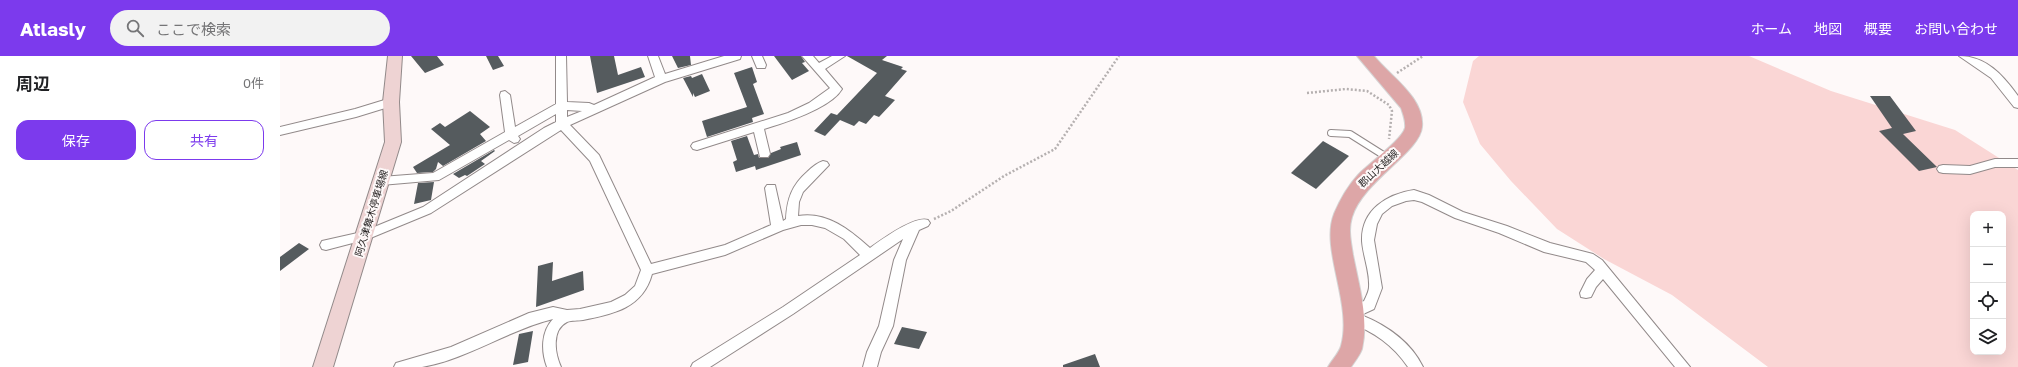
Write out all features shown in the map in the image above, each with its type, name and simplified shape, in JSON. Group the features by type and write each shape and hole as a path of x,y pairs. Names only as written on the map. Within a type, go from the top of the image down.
{"main road":[{"name":"阿久津舞木停車場線","path":"324,367 393,142 391,102 395,56"},
{"name":"郡山大越線","path":"1339,367 1350,349 1354,315 1339,232 1341,221 1348,201 1357,187 1411,136 1414,122 1411,108 1365,56"}],"street":[{"path":"401,367 453,352 529,319 554,313 567,316 586,314 601,310 632,297 641,288 647,270 595,158 562,124 561,56"},
{"path":"653,56 661,79"},
{"path":"326,245 364,236 427,210 520,149 562,124 661,79 736,56"},
{"path":"697,146 792,116 813,106 837,89 807,56"},
{"path":"818,68 840,56"},
{"path":"1964,56 1988,69 1999,78 2018,104"},
{"path":"505,95 511,134 520,149"},
{"path":"280,131 356,113 391,102"},
{"path":"381,180 435,177 561,106 589,107 593,110"},
{"path":"758,127 764,154"},
{"path":"1943,169 1970,170 1995,163 2018,163"},
{"path":"792,222 794,194 798,187 823,165"},
{"path":"771,188 778,228"},
{"path":"1416,367 1387,334 1354,315 1369,305 1376,288 1368,240 1371,224 1378,211 1388,203 1396,198 1414,195 1425,198 1459,215 1503,230 1548,248 1588,258 1603,270 1683,367"},
{"path":"647,270 671,265 736,246 792,222 815,220 831,225 850,238 870,256"},
{"path":"698,367 764,328 870,256 919,225"},
{"path":"870,367 874,352 886,326 900,260 919,225"},
{"path":"1586,293 1590,283 1603,270"},
{"path":"554,367 550,350 552,332 555,326 567,316"}],"lane":[{"path":"1331,132 1350,134 1392,155"}],"path":[{"path":"919,225 951,211 1004,176 1055,149 1119,56"},
{"path":"1385,79 1410,66 1423,56"},
{"path":"1307,93 1358,89 1367,91 1389,105 1392,111 1389,137 1392,155"}],"shaded area":[{"path":"1479,56 1749,56 1831,91 1955,130 2018,170 2018,367 1768,367 1672,295 1604,259 1557,229 1511,181 1480,144 1463,102 1473,61"}],"building":[{"path":"411,56 437,56 444,65 425,73"},
{"path":"486,56 498,56 504,66 493,70"},
{"path":"590,56 614,56 618,75 641,67 645,77 597,93"},
{"path":"672,56 690,56 691,65 678,68"},
{"path":"774,56 801,56 805,62 802,63 809,71 792,80"},
{"path":"847,56 887,56 882,60 903,67 901,69 907,71 885,96 895,100 879,117 874,115 866,124 859,121 854,126 840,120 825,136 814,131 831,113 837,115 877,73"},
{"path":"752,67 757,82 753,84 764,114 752,118 753,122 707,137 702,121 747,107 734,73"},
{"path":"702,74 710,91 695,97 693,93 693,97 683,78 691,76 692,78"},
{"path":"1870,96 1890,96 1916,131 1903,134 1937,167 1919,171 1879,131 1892,128"},
{"path":"470,111 490,127 480,134 486,141 443,166 438,162 436,169 433,172 417,173 413,167 450,145 431,129 440,123 445,127"},
{"path":"747,136 754,155 758,154 759,158 768,158 771,153 781,149 780,147 797,142 801,155 756,170 755,166 736,172 733,162 737,160 731,141"},
{"path":"1323,141 1349,156 1316,189 1291,173"},
{"path":"494,150 495,151 481,161 485,164 467,176 465,175 459,178 453,174"},
{"path":"434,182 431,200 414,204 418,183"},
{"path":"299,243 309,249 280,271 280,257"},
{"path":"553,262 552,281 583,271 584,290 536,307 538,266"},
{"path":"902,327 927,332 919,349 894,344"},
{"path":"533,331 528,362 513,365 519,334"},
{"path":"1095,354 1100,367 1063,367 1063,365"}]}
